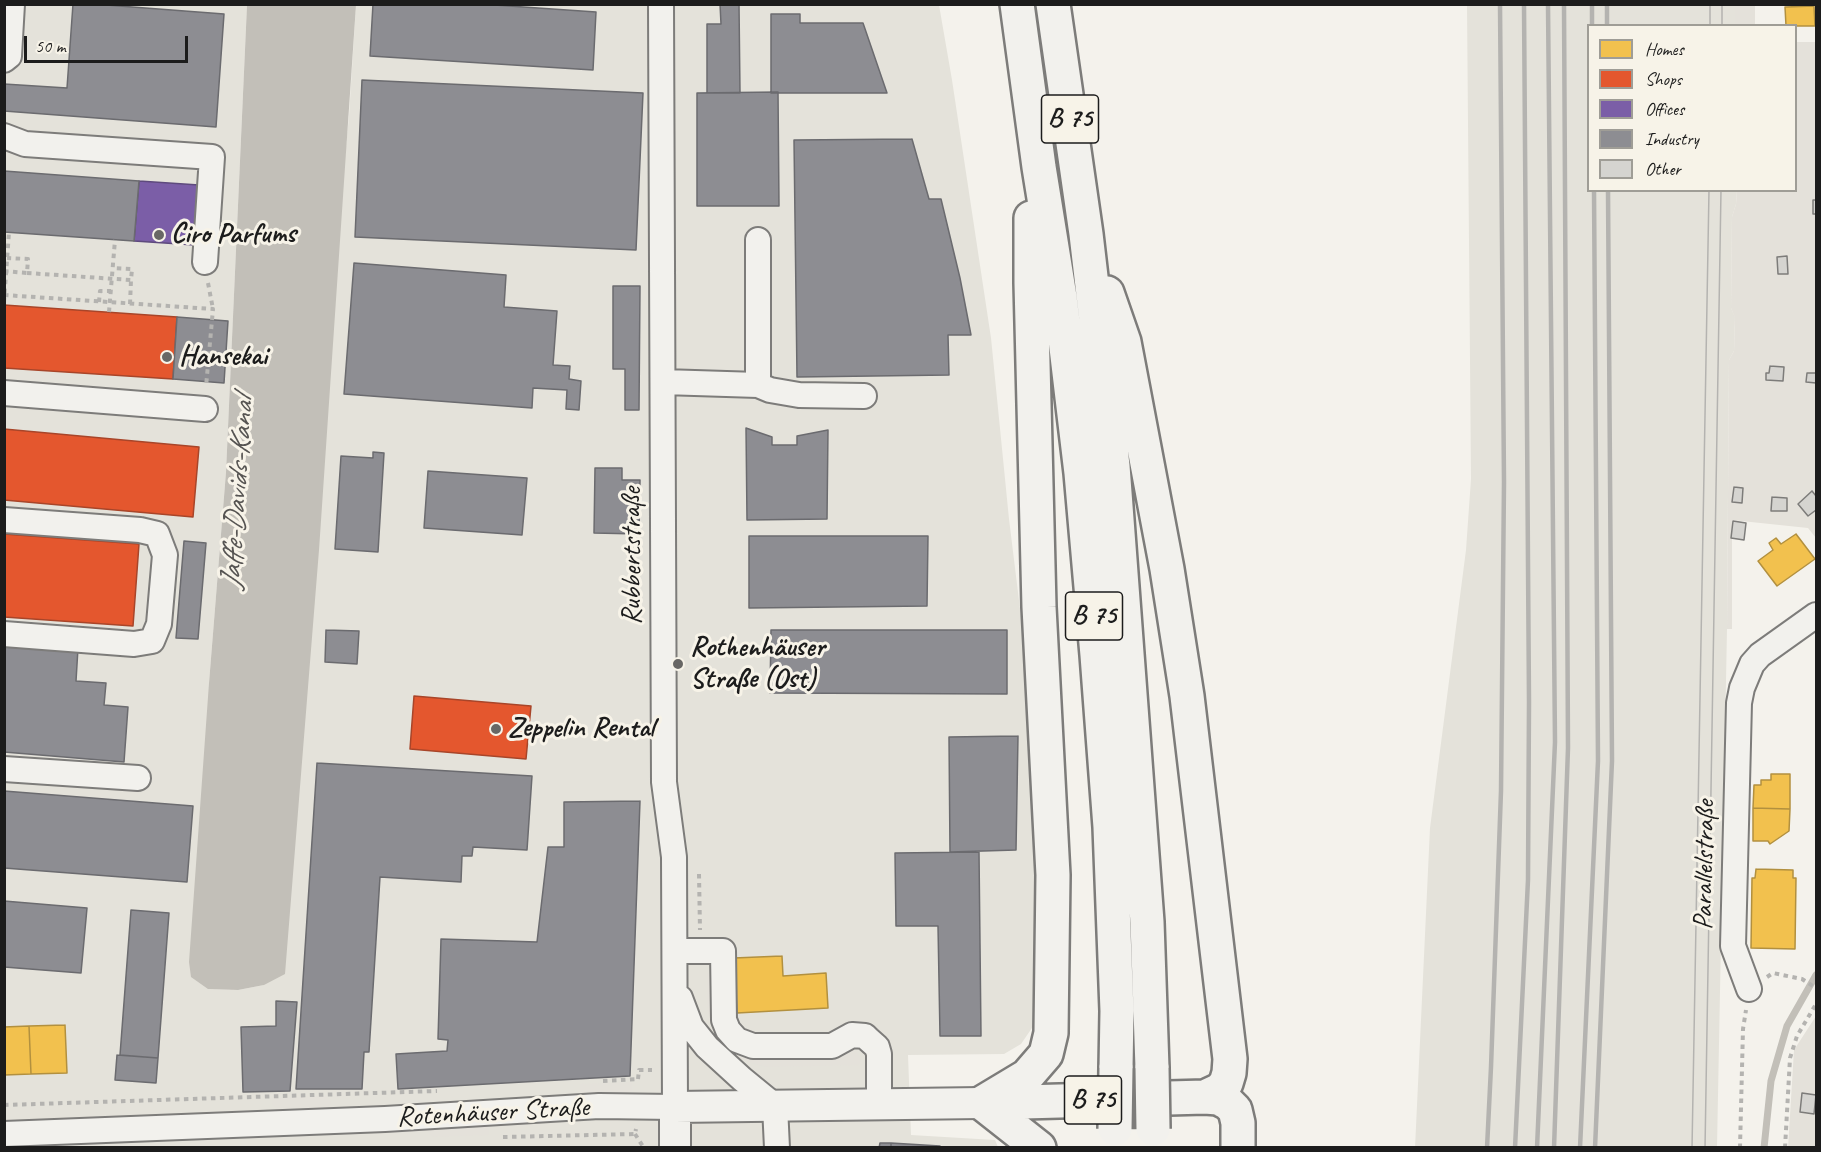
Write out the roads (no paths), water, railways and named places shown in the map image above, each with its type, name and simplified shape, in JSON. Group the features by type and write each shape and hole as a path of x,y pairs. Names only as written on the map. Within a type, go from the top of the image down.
{"highway":[{"name":"B 75","path":"1017,4 1039,167 1060,297 1081,473 1097,655 1110,826 1117,1011 1116,1138"},
{"name":"B 75","path":"1053,4 1086,234 1113,466 1147,921 1153,1138"},
{"name":"B 75","path":"982,1103 1027,1076 1046,1053 1051,1033 1053,875 1039,607 1031,272 1031,219 1039,167"},
{"path":"1086,234 1124,342 1167,569 1187,696 1230,1059 1230,1073 1226,1083 1220,1090 1205,1097"},
{"name":"B 75","path":"982,1103 1205,1097"},
{"path":"1205,1097 1218,1098 1235,1110 1238,1123 1238,1148"},
{"name":"B 75","path":"982,1103 1039,1148"}],"main road":[{"name":"Rotenhäuser Straße","path":"675,1107 982,1103"},
{"path":"675,1107 675,1148"}],"street":[{"path":"4,60 9,56 12,4"},
{"name":"Rubbertstraße","path":"662,4 664,782 674,857 675,1107"},
{"path":"4,136 25,144 212,157 205,262"},
{"path":"758,240 758,385"},
{"path":"663,382 758,385 791,395 864,396"},
{"path":"4,393 205,409"},
{"path":"4,520 140,530 157,534 165,555 159,624 152,641 134,645 4,634"},
{"name":"Parallelstraße","path":"1749,989 1733,946 1739,703 1742,688 1752,664 1760,655 1816,615"},
{"path":"4,769 138,778"},
{"path":"675,951 723,951 724,1020 728,1030 737,1040 753,1046 832,1046 852,1035 865,1036 877,1047 879,1054 879,1104"},
{"path":"675,985 691,1027 707,1047 775,1106 777,1148"},
{"name":"Rotenhäuser Straße","path":"4,1134 101,1139 599,1106 675,1107"}],"water":[{"name":"Jaffe-Davids-Kanal","path":"247,5 356,5 319,550 285,974 264,985 238,990 208,989 191,977 189,962 226,472"}],"waterway":[{"path":"1764,1148 1771,1081 1787,1026 1816,975"}],"tram line":[{"path":"1710,4 1710,24"},
{"path":"1722,4 1722,24"},
{"path":"1692,1148 1709,192"},
{"path":"1705,1148 1721,192"}],"railway":[{"path":"1487,1148 1501,791 1504,482 1500,4"},
{"path":"1515,1148 1528,880 1529,702 1524,4"},
{"path":"1537,1148 1555,742 1548,4"},
{"path":"1554,1148 1568,748 1564,4"},
{"path":"1592,4 1592,24"},
{"path":"1607,4 1607,24"},
{"path":"1580,1148 1598,761 1594,192"},
{"path":"1595,1148 1612,761 1608,192"}],"place":[{"name":"Ciro Parfums","path":"159,235"},
{"name":"Hansekai","path":"167,357"},
{"name":"Rothenhäuser Straße (Ost)","path":"678,664"},
{"name":"Zeppelin Rental","path":"496,729"}]}
